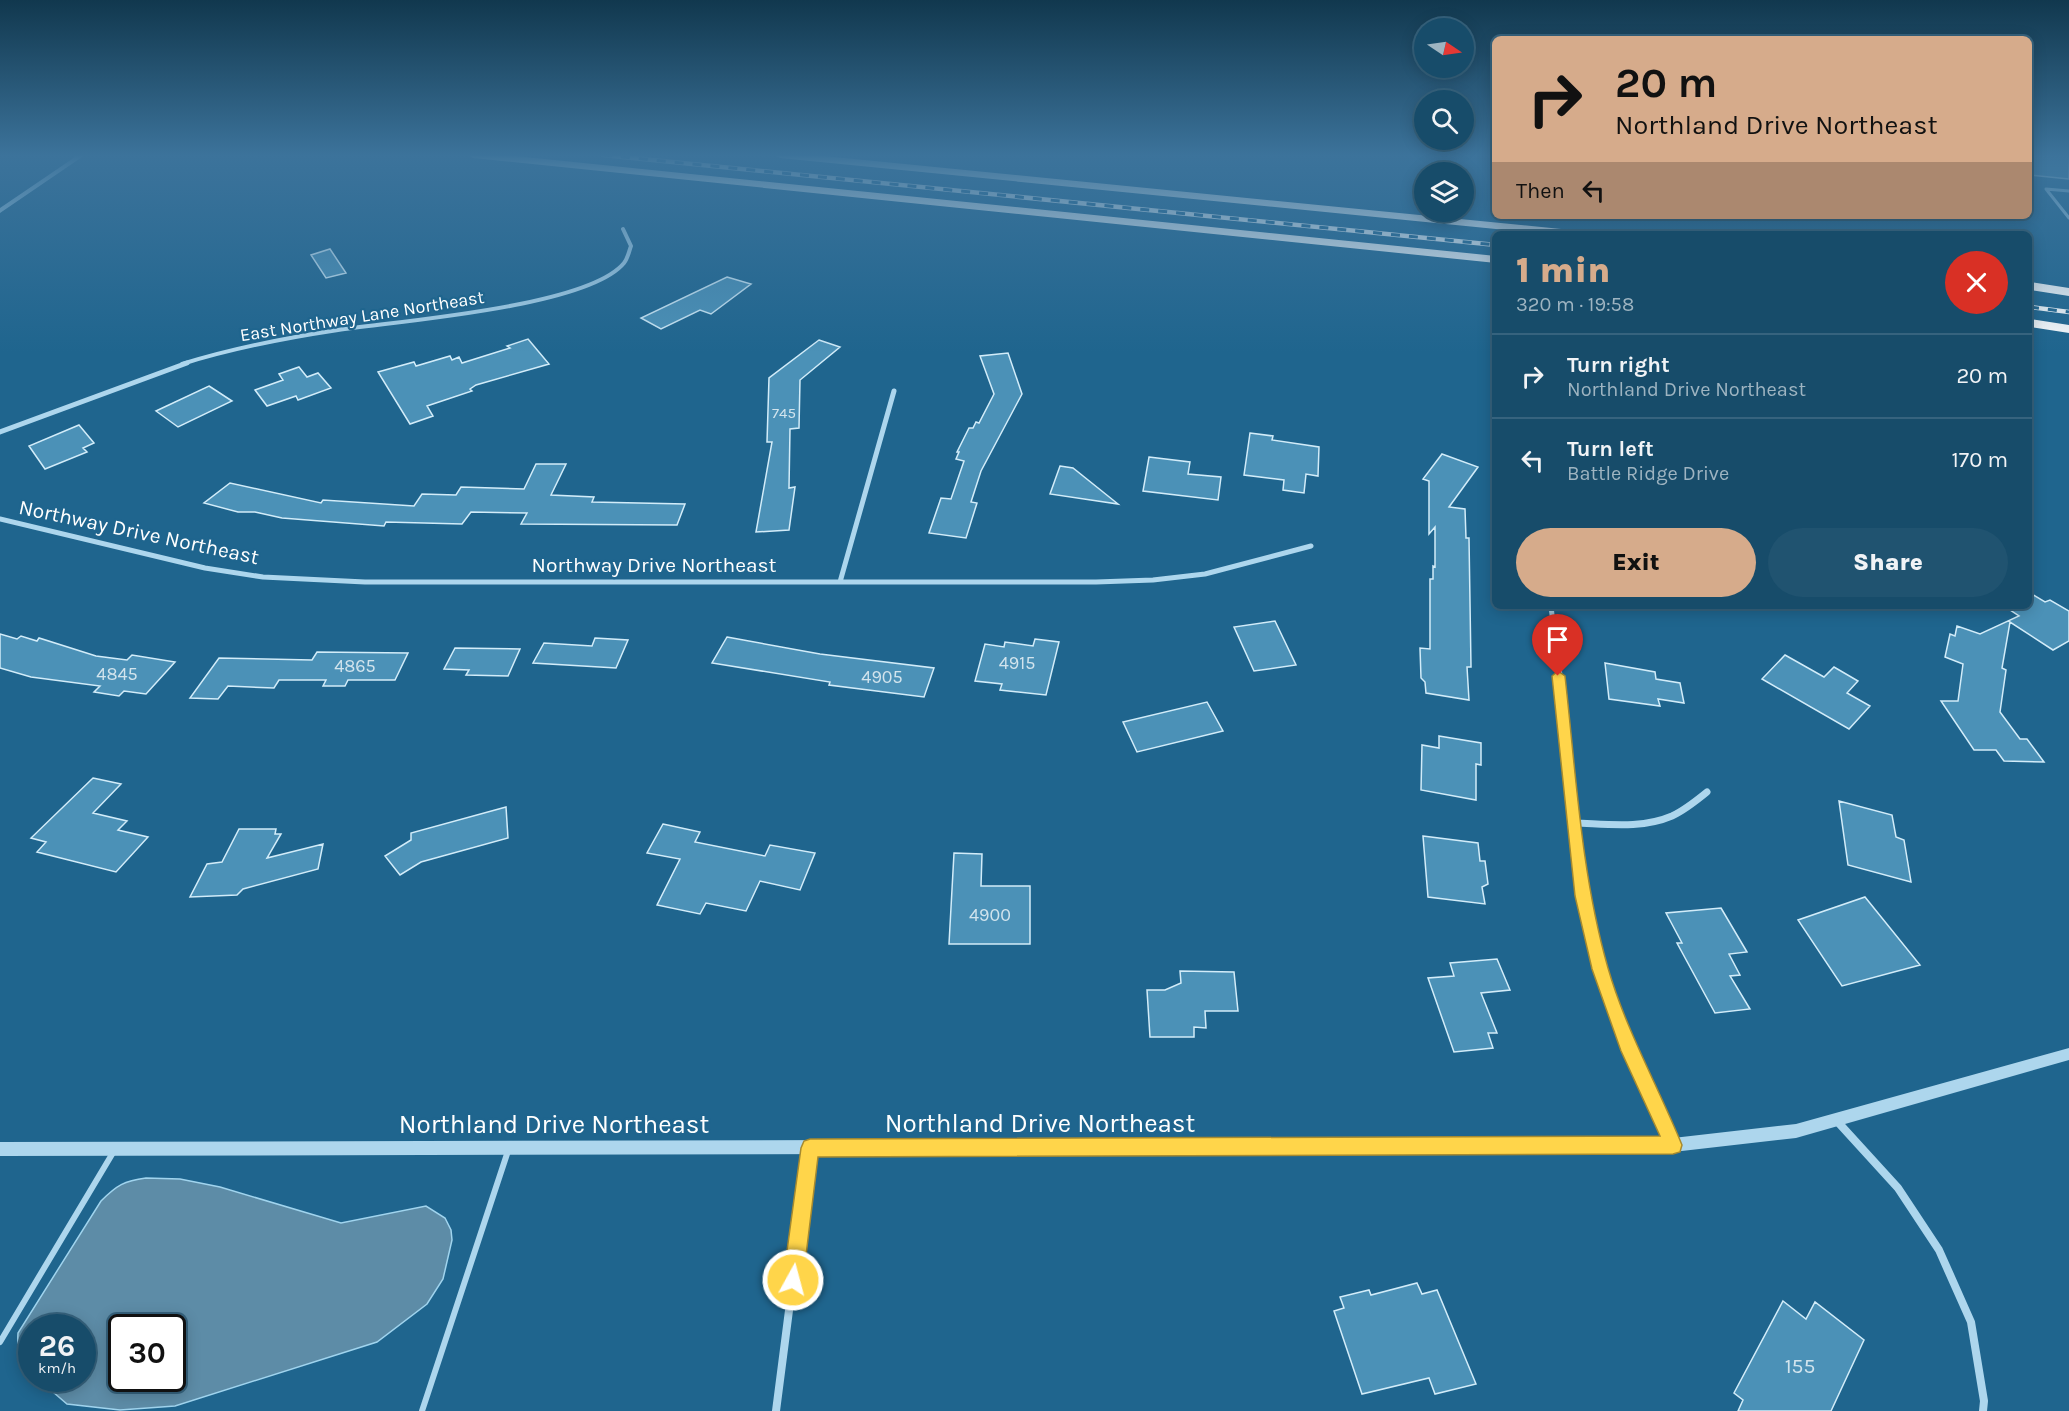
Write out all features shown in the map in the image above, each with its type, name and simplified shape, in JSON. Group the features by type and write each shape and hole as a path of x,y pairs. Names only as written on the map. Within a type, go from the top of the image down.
{"highway":[{"path":"1115,221 1492,260"},
{"path":"1448,221 1551,231"},
{"path":"2032,286 2069,292"},
{"path":"2032,323 2069,329"}],"street":[{"name":"East Northway Lane Northeast","path":"0,432 156,374 225,352 304,335 520,305 552,297 583,286 624,263 631,246 623,229"},
{"path":"840,582 894,391"},
{"name":"Northway Drive Northeast","path":"0,519 205,568 312,581 1096,582 1153,580 1205,574 1311,546"},
{"path":"1551,609 1583,896 1600,969 1630,1051 1673,1145"},
{"path":"1575,823 1623,825 1654,821 1684,810 1707,792"},
{"name":"Northland Drive Northeast","path":"0,1149 1673,1145 1796,1131 2069,1054"},
{"path":"1836,1119 1898,1188 1939,1250 1971,1322 1984,1401 1983,1411"},
{"path":"776,1411 810,1148"}],"lane":[{"path":"422,1411 509,1148"},
{"path":"0,1342 115,1149"}],"water":[{"path":"146,1178 180,1179 220,1187 341,1223 426,1206 445,1218 451,1230 452,1240 443,1279 427,1304 377,1342 175,1406 120,1410 67,1404 53,1392 96,1392 96,1314 30,1314 101,1201 126,1182"}],"building":[{"path":"330,249 346,273 326,278 311,255"},
{"path":"727,277 751,284 711,314 700,310 661,329 641,318"},
{"path":"528,339 549,364 476,385 470,389 472,391 427,406 433,416 410,424 378,372 414,362 416,366 450,356 452,360 459,357 462,363 510,348 507,346"},
{"path":"819,340 840,347 800,380 799,428 790,429 789,488 795,487 789,530 756,532 772,442 767,442 769,378"},
{"path":"1008,353 1022,394 981,471 971,502 977,503 966,538 929,533 941,498 951,499 964,461 956,459 959,452 957,452 969,428 973,428 976,422 979,423 994,394 980,356"},
{"path":"299,367 307,377 318,373 331,388 298,400 296,396 267,406 255,390 283,380 279,374"},
{"path":"209,386 232,401 178,427 156,411"},
{"path":"79,425 94,443 83,448 87,452 45,469 29,446"},
{"path":"1250,433 1273,436 1272,440 1319,447 1318,476 1306,474 1304,493 1283,490 1284,480 1244,475"},
{"path":"1442,454 1478,467 1449,507 1465,509 1466,538 1469,538 1471,667 1467,667 1469,700 1426,693 1425,682 1421,678 1420,648 1430,649 1430,579 1433,579 1433,566 1435,567 1435,527 1429,534 1429,481 1423,479"},
{"path":"1149,457 1190,462 1188,474 1221,477 1218,500 1143,491"},
{"path":"536,464 566,464 551,495 594,497 592,502 685,504 677,525 521,524 527,513 471,512 462,524 386,522 384,526 282,518 255,512 238,512 204,503 230,483 321,503 323,500 414,506 422,494 456,495 461,487 524,489"},
{"path":"1060,466 1073,468 1118,504 1050,494"},
{"path":"2032,594 2045,602 2050,600 2069,611 2069,641 2053,650 2010,622 2002,668 2006,670 2000,712 2020,739 2027,739 2044,762 2004,761 1996,750 1974,750 1941,701 1958,701 1963,664 1945,657 1950,634 1955,636 1957,626 1980,634 2019,616 2008,609 2032,609"},
{"path":"1275,621 1296,665 1254,671 1234,627"},
{"path":"0,634 17,639 21,636 37,641 39,638 96,656 127,660 132,655 175,662 146,694 124,691 119,696 94,692 100,686 31,677 0,668"},
{"path":"727,637 820,654 934,668 924,697 829,685 830,682 712,663"},
{"path":"595,638 628,640 616,668 533,663 544,643 592,646"},
{"path":"1035,639 1059,642 1046,695 1000,690 1002,684 975,681 985,644 1004,647 1005,642 1033,646"},
{"path":"455,648 520,649 508,676 466,675 469,670 444,669"},
{"path":"317,652 408,653 395,680 348,680 345,686 323,686 326,680 279,680 274,688 228,686 218,699 190,698 219,658 312,660"},
{"path":"1785,655 1824,677 1834,667 1858,681 1847,693 1870,706 1849,729 1762,679"},
{"path":"1605,663 1655,672 1656,679 1680,683 1684,703 1658,699 1660,706 1609,699"},
{"path":"1207,702 1223,731 1137,752 1123,722"},
{"path":"1439,736 1481,743 1481,765 1476,764 1476,800 1421,790 1422,745 1439,748"},
{"path":"93,778 121,784 93,813 127,821 118,830 148,837 116,872 37,852 46,842 31,838"},
{"path":"1839,801 1892,815 1896,837 1904,840 1911,882 1848,865"},
{"path":"506,807 508,838 421,862 400,875 385,856 411,840 411,833"},
{"path":"663,824 700,832 695,842 765,856 770,845 815,853 800,890 760,881 746,911 706,903 700,914 657,905 680,859 647,853"},
{"path":"239,829 276,829 275,834 281,834 267,858 323,844 318,869 243,889 237,895 190,897 207,864 222,862"},
{"path":"1423,836 1478,843 1480,861 1485,861 1488,884 1482,887 1485,904 1428,897"},
{"path":"954,853 982,854 981,886 1030,886 1030,944 949,944"},
{"path":"1865,897 1920,965 1842,986 1798,920"},
{"path":"1721,908 1747,952 1729,954 1740,975 1730,976 1750,1009 1715,1013 1677,943 1682,943 1666,913"},
{"path":"1497,959 1510,990 1481,993 1497,1033 1488,1033 1493,1048 1454,1052 1428,978 1454,976 1450,963"},
{"path":"1180,971 1234,972 1238,1011 1205,1011 1206,1028 1194,1027 1194,1037 1150,1037 1147,990 1165,990 1181,983"},
{"path":"1417,1283 1422,1294 1437,1290 1476,1384 1435,1394 1429,1378 1362,1394 1334,1311 1344,1308 1340,1297 1369,1290 1371,1295"},
{"path":"1783,1301 1806,1319 1815,1302 1864,1340 1831,1411 1738,1411 1743,1400 1734,1393"}],"railway":[{"path":"1256,221 1492,245"},
{"path":"2032,307 2069,312"}],"route":[{"path":"793,1280 810,1148 1673,1145 1630,1051 1600,969 1583,896 1558,676"}]}
